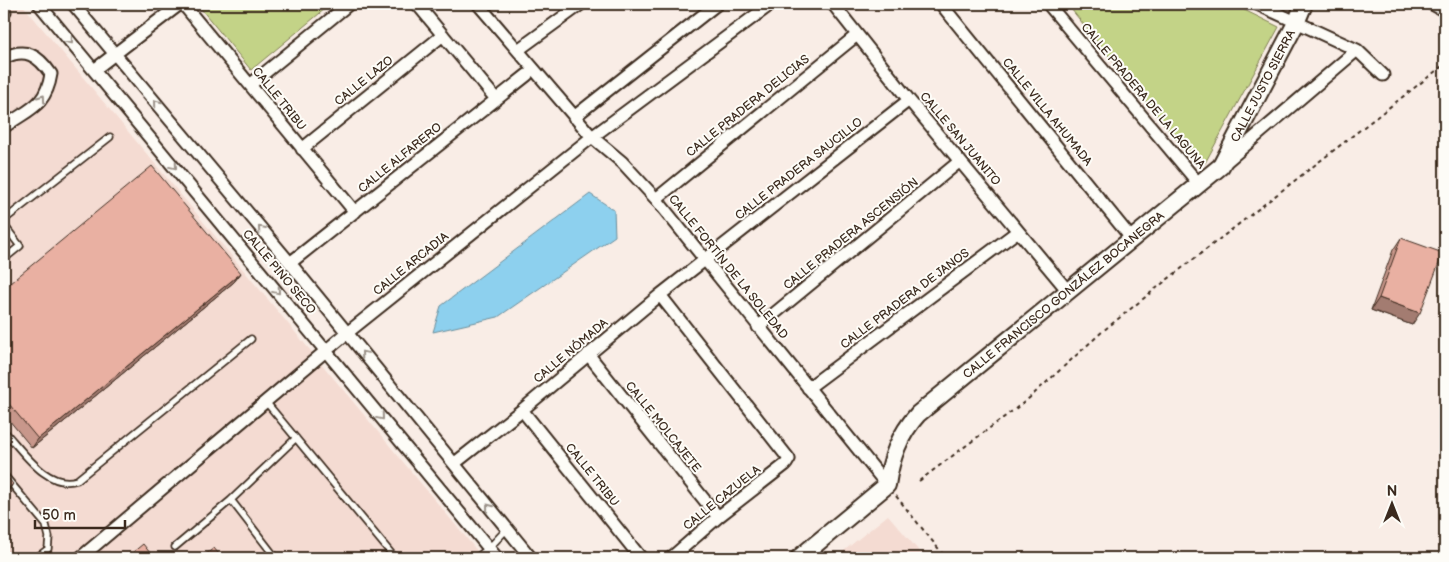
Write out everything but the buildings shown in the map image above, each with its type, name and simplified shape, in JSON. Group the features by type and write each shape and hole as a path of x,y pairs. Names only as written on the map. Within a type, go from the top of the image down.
{"street":[{"name":"CALLE PINO SECO","path":"38,4 498,558"},
{"name":"CALLE PINO SECO","path":"73,4 290,263 455,463 506,530 531,558"},
{"path":"94,70 182,4"},
{"name":"CALLE TRIBU","path":"182,4 355,212"},
{"path":"250,85 349,4"},
{"path":"417,4 496,99"},
{"name":"CALLE FORTÍN DE LA SOLEDAD","path":"478,4 592,137 622,162 656,199 887,485"},
{"path":"518,50 581,4"},
{"path":"697,4 705,14"},
{"path":"574,117 718,4"},
{"name":"CALLE ARCADIA","path":"80,558 347,333 592,137 771,4"},
{"name":"CALLE SAN JUANITO","path":"833,4 909,100 1068,291"},
{"name":"CALLE VILLA AHUMADA","path":"941,4 1131,238"},
{"name":"CALLE PRADERA DE LA LAGUNA","path":"1048,4 1199,184"},
{"path":"1257,4 1357,50 1382,75"},
{"name":"CALLE JUSTO SIERRA","path":"1221,166 1296,23 1304,4"},
{"path":"1432,4 1445,12"},
{"name":"CALLE LAZO","path":"302,149 442,34"},
{"name":"CALLE PRADERA DELICIAS","path":"656,199 858,35"},
{"name":"CALLE FRANCISCO GONZÁLEZ BOCANEGRA","path":"887,485 890,467 899,440 905,429 918,414 1221,166 1357,50"},
{"path":"4,58 14,53 33,55 44,64 50,74 48,88 34,108 4,127"},
{"name":"CALLE ALFARERO","path":"290,263 527,75"},
{"name":"CALLE PRADERA SAUCILLO","path":"704,259 909,100"},
{"name":"CALLE PRADERA ASCENSIÓN","path":"758,327 960,161"},
{"name":"CALLE PRADERA DE JANOS","path":"808,388 1018,231"},
{"name":"CALLE NÓMADA","path":"455,463 704,259"},
{"name":"CALLE CAZUELA","path":"660,295 788,459 786,464 718,517 671,558"},
{"name":"CALLE MOLCAJETE","path":"588,354 718,517"},
{"name":"CALLE TRIBU","path":"522,410 641,558"},
{"path":"799,558 887,485"}],"lane":[{"path":"4,4 8,12 4,18"},
{"path":"4,220 110,136"},
{"path":"4,225 20,246 4,259"},
{"path":"4,431 45,475 68,483 77,480 250,340"},
{"path":"266,402 395,558"},
{"path":"175,547 231,500 296,438"},
{"path":"4,475 46,525 49,537 48,549 36,558"},
{"path":"231,500 276,558"},
{"path":"476,558 489,548 506,530"}],"path":[{"path":"919,481 1027,400 1103,331 1146,296 1445,64"},
{"path":"887,485 946,558"}],"shaded area":[{"path":"4,4 22,4 483,558 4,558"},
{"path":"888,515 925,558 835,558"}],"green space":[{"path":"197,4 331,4 251,70"},
{"path":"1067,4 1232,4 1279,27 1205,163 1194,161"}],"water":[{"path":"590,194 614,210 615,236 498,317 433,332 441,306"}]}
